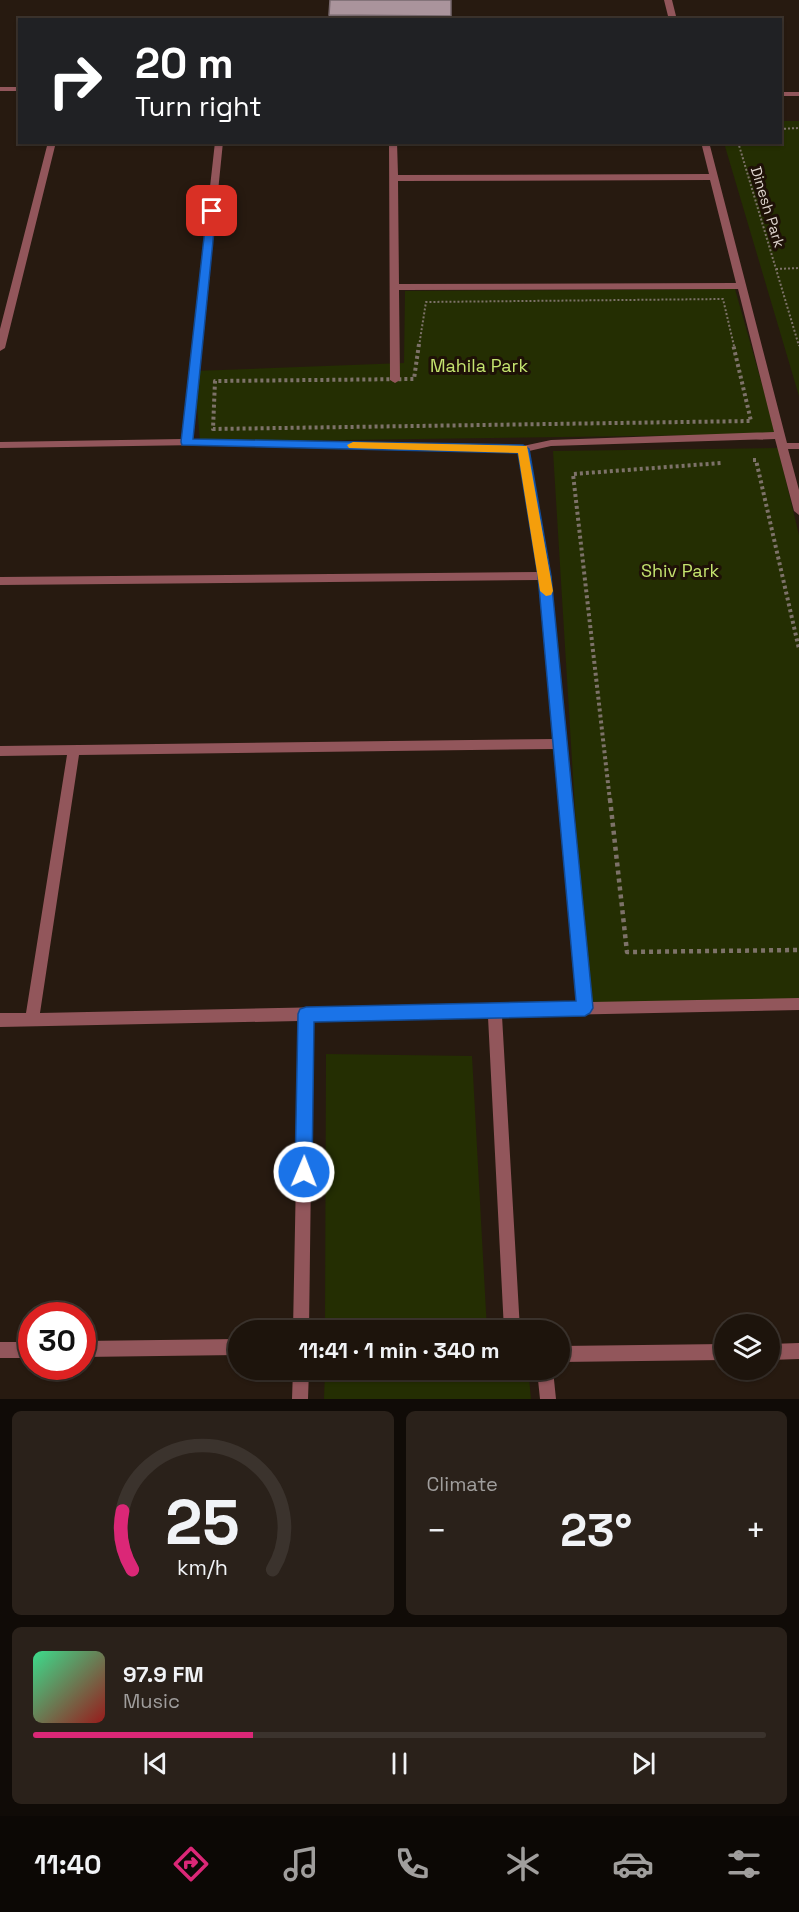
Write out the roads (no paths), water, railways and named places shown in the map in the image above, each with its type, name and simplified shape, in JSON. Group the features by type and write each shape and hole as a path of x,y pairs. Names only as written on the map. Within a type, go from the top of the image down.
{"street":[{"path":"668,0 672,18"},
{"path":"0,89 18,89"},
{"path":"782,94 799,94"},
{"path":"0,348 51,144"},
{"path":"187,442 219,144"},
{"path":"393,144 394,380"},
{"path":"706,144 799,511"},
{"path":"394,178 714,177"},
{"path":"395,287 741,286"},
{"path":"0,445 187,442 523,449 551,443 781,441 799,446"},
{"path":"523,449 545,576 585,1008"},
{"path":"0,581 545,576"},
{"path":"0,751 560,744"},
{"path":"32,1020 74,750"},
{"path":"0,1020 799,1004"},
{"path":"495,1010 511,1320"},
{"path":"301,1320 306,1014"},
{"path":"96,1349 228,1347"},
{"path":"0,1350 18,1350"},
{"path":"780,1352 799,1351"},
{"path":"570,1354 714,1352"},
{"path":"300,1399 301,1380"},
{"path":"546,1380 548,1399"}],"park label":[{"name":"Mahila Park","path":"479,365"},
{"name":"Shiv Park","path":"680,570"}]}
